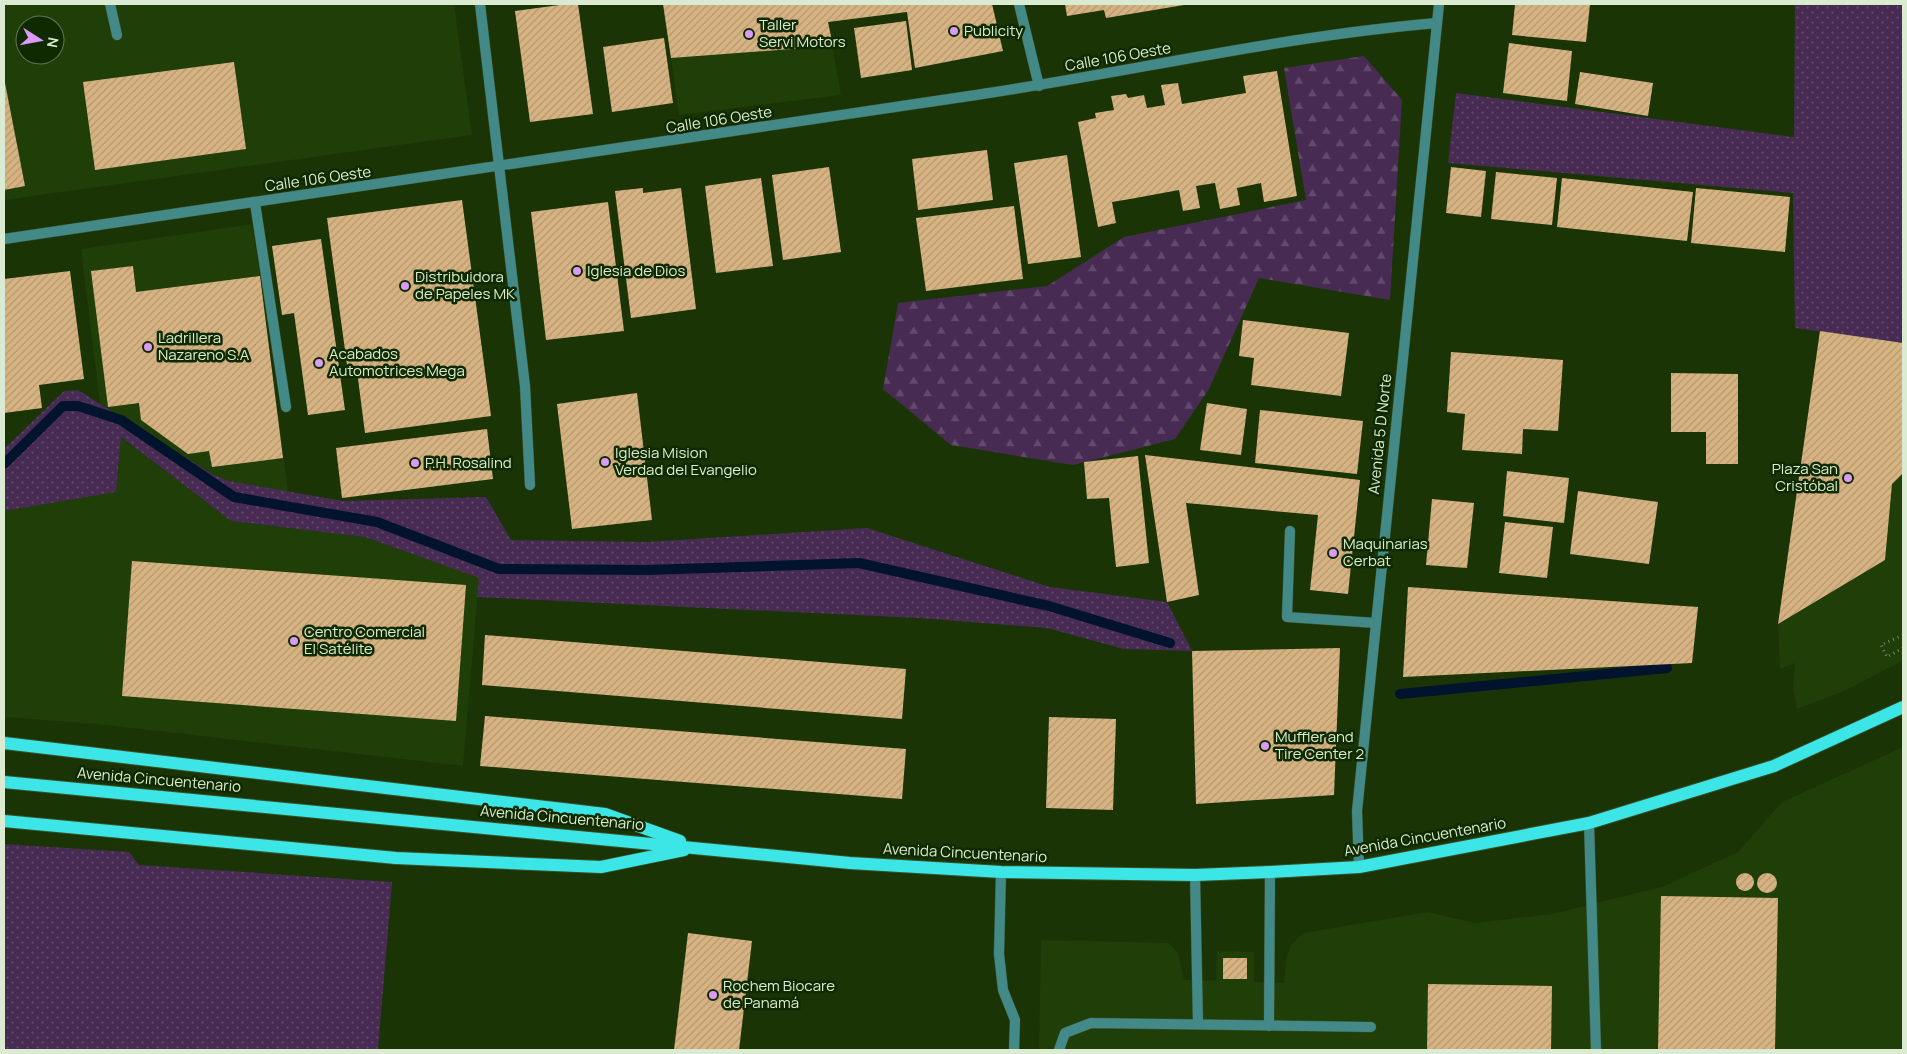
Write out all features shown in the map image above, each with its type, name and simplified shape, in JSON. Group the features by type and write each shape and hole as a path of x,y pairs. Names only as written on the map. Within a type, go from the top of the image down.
{"main road":[{"name":"Avenida Cincuentenario","path":"4,782 850,863 1001,872 1195,875 1359,867 1589,824 1774,766 1903,707"},
{"path":"4,743 605,814 699,848"},
{"path":"4,821 396,858 601,867 699,848"}],"street":[{"path":"110,4 117,35"},
{"path":"480,4 525,386 530,485"},
{"path":"1018,4 1039,86"},
{"name":"Avenida 5 D Norte","path":"1359,867 1357,811 1439,4"},
{"name":"Calle 106 Oeste","path":"4,239 499,169 1039,86 1359,30 1437,23"},
{"path":"255,203 286,407"},
{"path":"1290,530 1287,617 1376,623"},
{"path":"1589,824 1596,1050"},
{"path":"1001,872 999,954 1003,990 1015,1020 1014,1050"},
{"path":"1269,1026 1270,872"},
{"path":"1195,875 1198,1024"},
{"path":"1059,1050 1065,1033 1091,1023 1371,1027"}],"path":[{"path":"1903,635 1881,646 1887,657 1903,648"}],"shaded area":[{"path":"4,4 454,4 472,135 4,200"},
{"path":"663,4 825,4 841,95 679,115"},
{"path":"252,224 288,492 229,481 212,474 100,403 81,249"},
{"name":"Plaza San Cristóbal","path":"1820,331 1903,343 1903,657 1900,662 1842,692 1797,709 1793,687 1795,663 1780,669 1778,624"},
{"path":"120,437 231,521 365,537 479,578 463,766 97,724 4,717 4,511 115,492"},
{"path":"1903,747 1903,1050 1039,1050 1041,940 1169,943 1178,953 1184,980 1216,981 1217,951 1254,952 1254,982 1284,983 1286,960 1291,945 1303,933 1428,912 1475,923 1552,914 1662,887 1738,852 1782,802"}],"green space":[{"path":"1795,4 1903,4 1903,343 1795,328 1793,193 1448,163 1456,93 1794,137"},
{"path":"1364,56 1402,100 1390,300 1259,278 1209,389 1175,439 1073,465 951,445 883,389 898,303 1047,286 1124,237 1306,200 1284,68"},
{"path":"78,390 212,474 229,481 343,501 486,497 511,540 647,542 867,528 1050,587 1167,602 1192,651 1124,649 1047,628 919,618 477,597 479,578 365,537 231,521 121,437 116,492 4,511 4,449 64,391"},
{"path":"4,844 129,852 139,865 392,882 378,1050 4,1050"}],"building":[{"path":"578,4 593,114 530,122 515,11"},
{"path":"663,4 992,4 1003,51 915,68 907,12 828,22 833,46 671,58"},
{"path":"1065,4 1184,5 1106,18 1104,10 1067,16"},
{"path":"1515,4 1590,4 1586,42 1512,35"},
{"path":"906,21 912,70 861,78 854,28"},
{"path":"664,38 673,103 612,112 603,47"},
{"path":"1509,43 1572,51 1567,101 1503,93"},
{"path":"234,62 246,149 95,170 83,82"},
{"path":"1277,71 1297,196 1264,202 1261,183 1237,188 1240,205 1220,209 1215,183 1196,186 1200,208 1183,211 1179,190 1112,202 1116,223 1098,227 1078,122 1096,118 1095,113 1114,110 1111,96 1126,94 1128,98 1144,95 1147,108 1165,105 1161,85 1178,83 1182,104 1246,93 1243,76"},
{"path":"1580,72 1653,83 1648,116 1575,104"},
{"path":"4,84 25,186 4,190"},
{"path":"987,150 993,200 918,210 912,159"},
{"path":"1067,155 1081,257 1028,264 1014,163"},
{"path":"829,167 841,252 783,260 772,175"},
{"path":"1451,167 1486,171 1481,217 1446,213"},
{"path":"1496,172 1557,178 1552,225 1491,219"},
{"path":"761,178 773,266 716,273 705,186"},
{"path":"1562,178 1693,192 1687,241 1557,227"},
{"path":"643,188 643,193 681,188 696,309 631,318 615,191"},
{"path":"1696,188 1790,197 1785,252 1691,243"},
{"name":"Distribuidora de Papeles MK","path":"462,200 491,416 365,433 357,371 348,372 327,218"},
{"name":"Iglesia de Dios","path":"608,202 624,331 546,340 531,212"},
{"path":"1014,206 1023,279 926,291 916,218"},
{"name":"Acabados Automotrices Mega","path":"321,239 345,410 308,415 294,313 282,315 272,246"},
{"path":"133,266 136,292 260,276 283,458 212,467 209,451 188,454 141,420 139,403 108,407 91,271"},
{"path":"70,271 84,379 39,385 42,408 4,413 4,279"},
{"path":"1243,320 1349,333 1341,396 1251,385 1254,358 1239,356"},
{"name":"Plaza San Cristóbal","path":"1820,331 1903,343 1903,473 1892,484 1885,560 1778,624"},
{"path":"1451,352 1563,360 1558,431 1523,429 1522,454 1462,450 1465,414 1447,412"},
{"path":"1671,373 1738,374 1738,464 1706,464 1706,432 1671,432"},
{"name":"Iglesia Mision Verdad del Evangelio","path":"637,393 652,520 572,529 557,404"},
{"path":"1207,403 1247,409 1241,455 1200,450"},
{"path":"1260,410 1363,421 1357,474 1255,463"},
{"name":"P.H. Rosalind","path":"487,429 493,479 342,498 336,448"},
{"name":"Maquinarias Cerbat","path":"1145,455 1360,480 1348,594 1310,590 1318,515 1186,503 1199,595 1167,602"},
{"path":"1138,456 1149,563 1116,567 1109,498 1087,499 1084,462"},
{"path":"1507,471 1569,478 1564,523 1503,516"},
{"path":"1578,491 1658,502 1649,564 1570,554"},
{"path":"1432,499 1474,503 1467,568 1426,565"},
{"path":"1505,522 1553,527 1547,578 1499,573"},
{"name":"Centro Comercial El Satélite","path":"132,561 466,585 456,721 122,696"},
{"path":"1408,587 1698,607 1692,663 1403,677"},
{"path":"485,635 906,669 902,719 482,685"},
{"name":"Muffler and Tire Center 2","path":"1340,648 1334,795 1196,804 1192,651"},
{"path":"485,716 906,749 902,799 480,766"},
{"path":"1049,717 1116,719 1113,810 1046,808"},
{"path":"1741,873 1749,873 1754,878 1752,889 1741,891 1736,886 1736,878"},
{"path":"1767,873 1774,876 1777,883 1774,890 1767,893 1760,890 1757,883 1760,876"},
{"path":"1661,896 1778,898 1775,1050 1658,1050"},
{"name":"Rochem Biocare de Panamá","path":"688,933 752,941 739,1050 674,1050"},
{"path":"1223,958 1247,958 1247,979 1223,979"},
{"path":"1428,984 1552,986 1551,1050 1427,1050"}],"waterway":[{"path":"4,464 63,406 78,406 121,420 234,497 377,522 499,569 647,570 859,563 1049,606 1170,643"},
{"path":"1400,694 1667,668"}],"place":[{"name":"Publicity","path":"954,31"},
{"name":"Taller Servi Motors","path":"749,34"},
{"name":"Iglesia de Dios","path":"577,271"},
{"name":"Distribuidora de Papeles MK","path":"405,286"},
{"name":"Ladrillera Nazareno S.A","path":"148,347"},
{"name":"Acabados Automotrices Mega","path":"319,363"},
{"name":"Iglesia Mision Verdad del Evangelio","path":"605,462"},
{"name":"P.H. Rosalind","path":"415,463"},
{"name":"Plaza San Cristóbal","path":"1848,478"},
{"name":"Maquinarias Cerbat","path":"1333,553"},
{"name":"Centro Comercial El Satélite","path":"294,641"},
{"name":"Muffler and Tire Center 2","path":"1265,746"},
{"name":"Rochem Biocare de Panamá","path":"713,995"}]}
